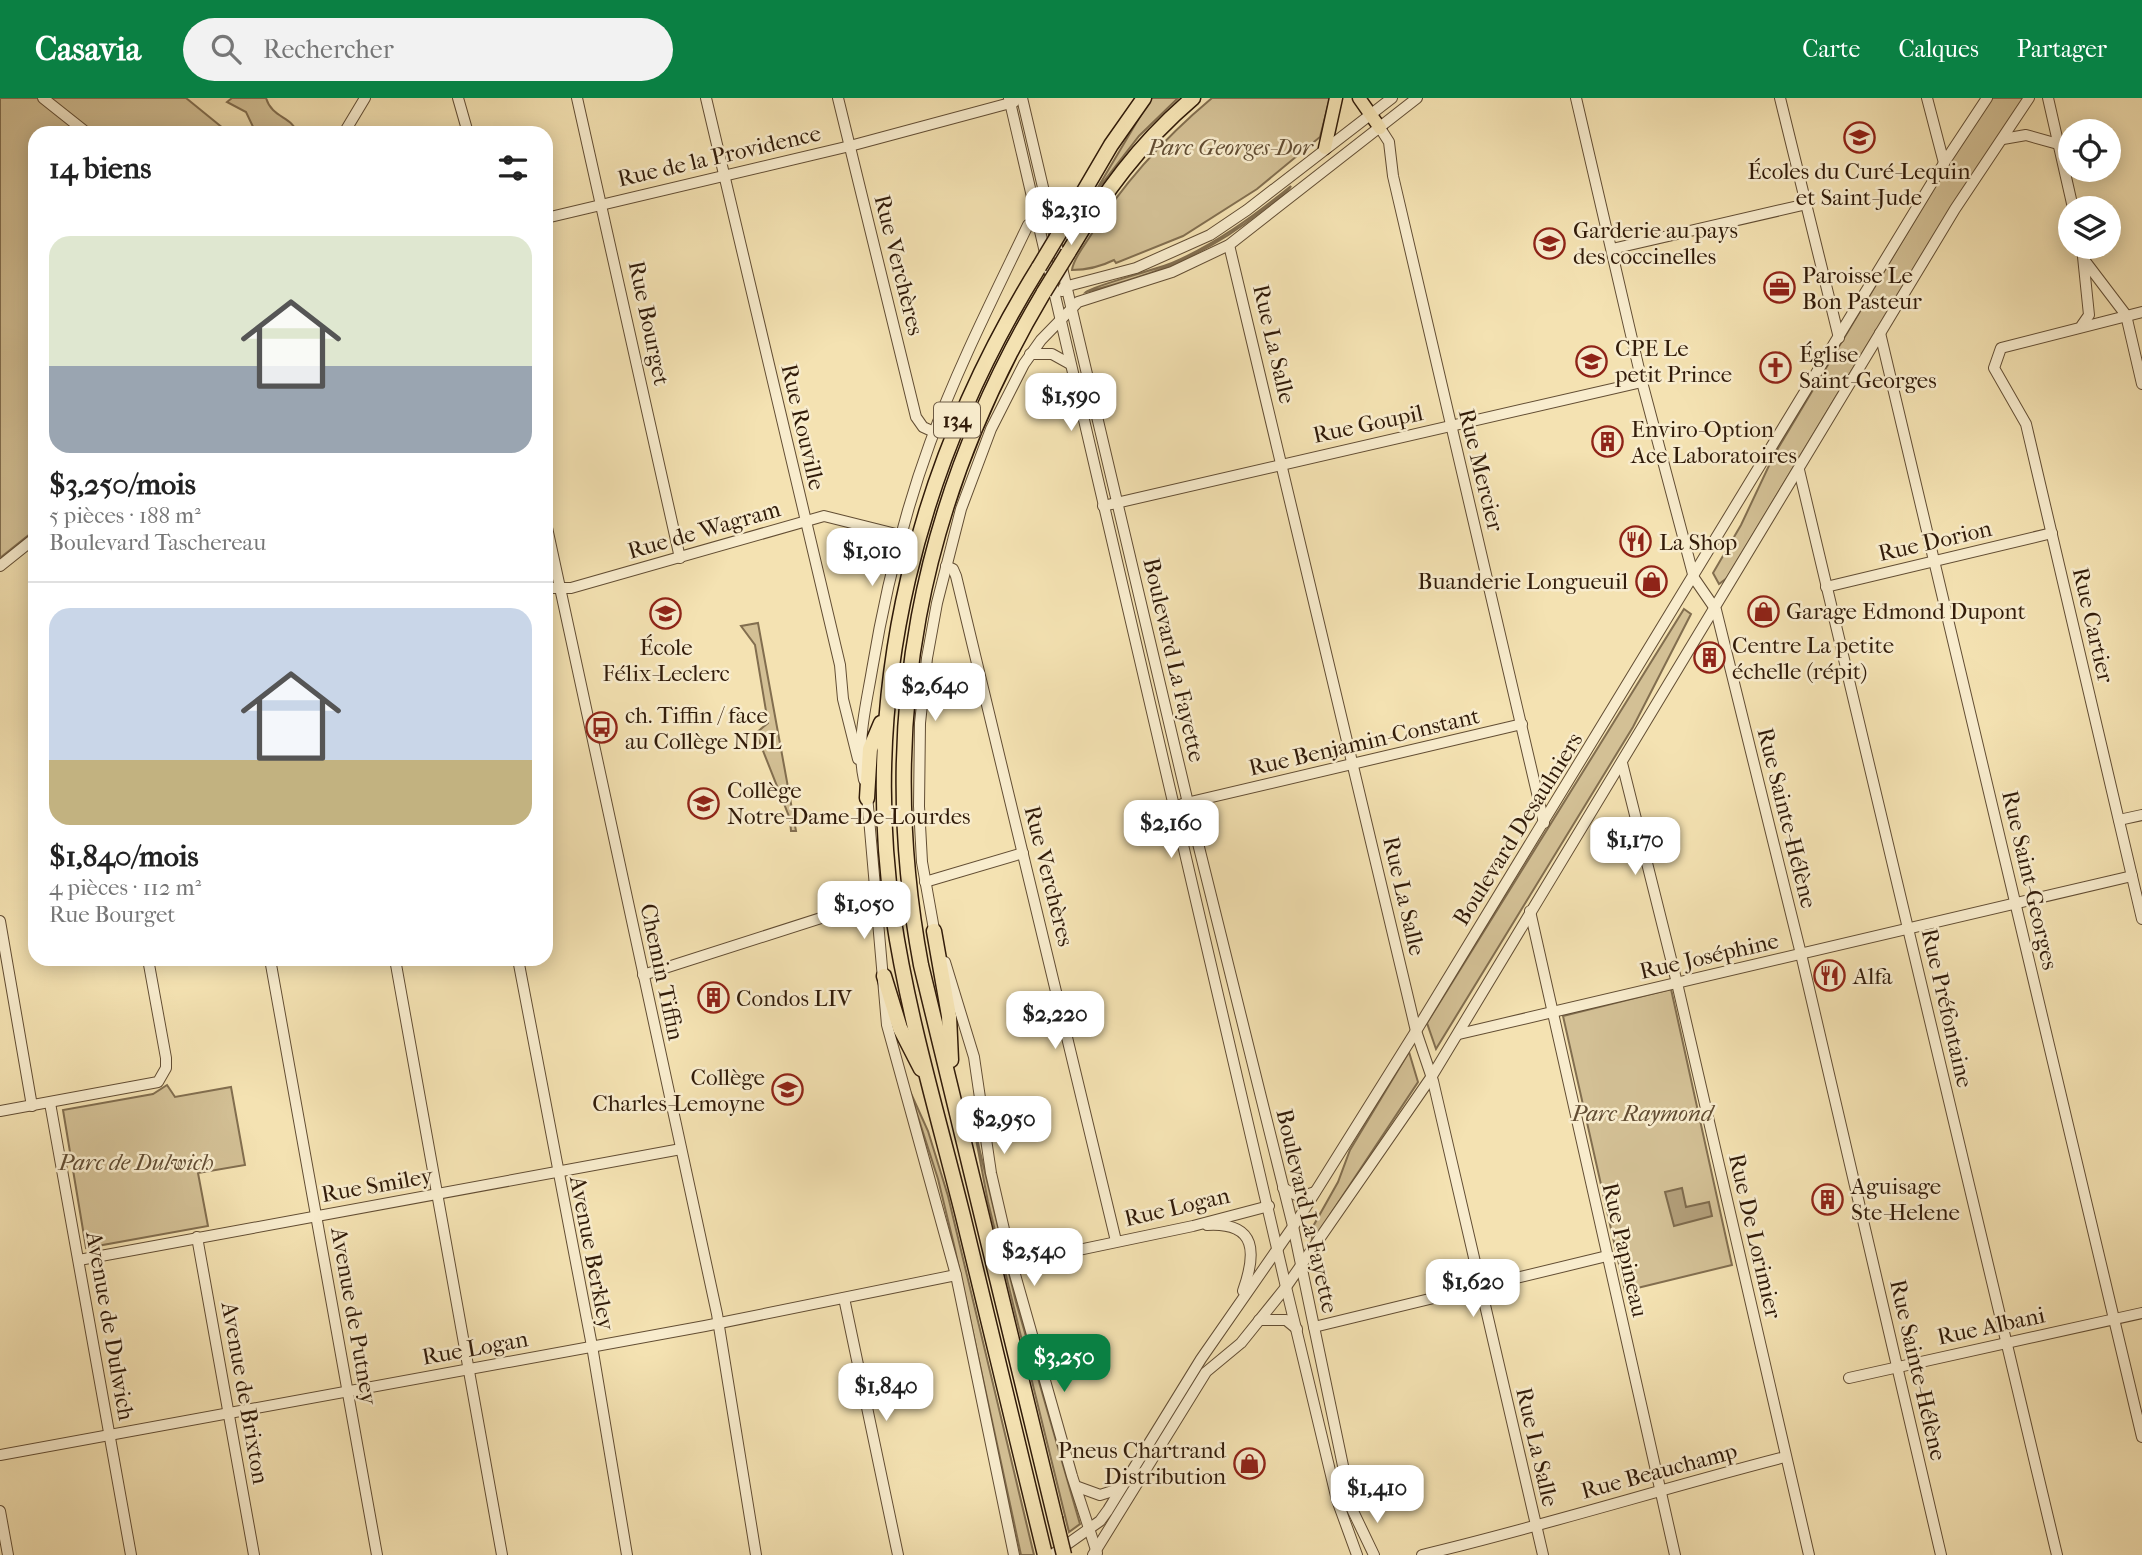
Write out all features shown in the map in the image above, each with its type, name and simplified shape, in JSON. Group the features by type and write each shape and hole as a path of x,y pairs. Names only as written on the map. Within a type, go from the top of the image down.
{"highway":[{"path":"1111,145 1131,98"},
{"path":"1111,145 1144,98"},
{"name":"134","path":"1064,1555 921,965 908,887 902,781 907,686 925,580 955,475 992,388 1050,296 1068,253 1120,172 1158,129 1193,98"},
{"name":"134","path":"1045,1555 904,976 892,904 884,799 886,712 904,593 935,477 980,371 1111,145"},
{"path":"867,798 870,749 886,712"},
{"path":"934,931 949,1016 952,1096"},
{"path":"884,976 900,1028 933,1093"}],"main road":[{"path":"1325,148 1336,98"},
{"path":"1359,98 1380,128"}],"street":[{"path":"43,98 78,126"},
{"path":"348,126 365,98"},
{"path":"458,98 466,126"},
{"name":"Rue Bourget","path":"577,98 603,203 680,558"},
{"name":"Rue Rouville","path":"706,98 840,665 843,699 861,765"},
{"name":"Rue Verchères","path":"838,98 916,417 923,427 934,432"},
{"path":"1050,296 1064,287 1127,271 1197,242 1247,210 1392,98"},
{"path":"1096,1553 1012,1264 991,1173 974,1057 960,1005 934,931 925,882 920,836 920,723 927,657 946,566 961,509 989,436 1030,354 1070,307 1082,300 1172,272 1229,245 1417,98"},
{"name":"Rue Sainte-Hélène","path":"1576,98 1642,383 1695,578 1716,610 1801,954 1941,1555"},
{"path":"1780,98 1839,338"},
{"path":"1927,98 1944,163"},
{"name":"Boulevard Desaulniers","path":"1052,1555 1090,1528 1108,1510 1238,1304 1315,1192 1695,578 1944,163 1987,98"},
{"path":"1096,1553 1206,1372 1241,1343 1302,1266 1459,1034 1530,911 1716,610 1880,332 1955,209 2029,98"},
{"path":"2003,139 2026,135 2058,144 2048,98"},
{"name":"Rue de la Providence","path":"553,216 850,146 1022,99"},
{"name":"Boulevard La Fayette","path":"1022,99 1064,287 1188,803 1293,1226 1352,1509 1374,1555"},
{"name":"Boulevard La Fayette","path":"1009,101 1036,217 1050,296 1060,320 1286,1287 1337,1500 1357,1555"},
{"name":"Rue Mercier","path":"1380,128 1387,137 1394,163 1393,176 1544,823"},
{"path":"1612,249 1807,204"},
{"path":"1014,1555 956,1275 936,1193 913,1126 888,1033 874,901 867,798 861,765 862,733 876,648 900,535 934,432 1028,225 1036,217 1047,214"},
{"name":"Rue La Salle","path":"1229,245 1283,462 1416,1031 1432,1076 1543,1555"},
{"path":"2085,261 2126,315 2142,384"},
{"path":"2082,326 2089,314 2085,261"},
{"path":"2082,326 2142,312"},
{"name":"Rue Cartier","path":"2082,326 2001,348 1994,368 2026,424 2142,919"},
{"name":"Rue Saint-Georges","path":"1880,332 2142,1437"},
{"path":"1030,354 1052,354 1070,364"},
{"name":"Rue Goupil","path":"1104,506 1283,462 1642,383"},
{"name":"Rue Préfontaine","path":"1798,470 2057,1555"},
{"name":"Rue de Wagram","path":"553,587 571,588 805,521 832,517 900,535"},
{"name":"Rue Dorion","path":"1826,587 2052,533"},
{"path":"0,566 28,544"},
{"name":"Chemin Tiffin","path":"553,557 718,1323 756,1555"},
{"name":"Rue Verchères","path":"946,566 953,569 956,576 1116,1241"},
{"name":"Rue Benjamin-Constant","path":"1174,806 1522,724"},
{"name":"Rue De Lorimier","path":"1622,763 1677,983 1809,1555"},
{"path":"2119,820 2142,815"},
{"path":"925,882 1023,853"},
{"name":"Rue Joséphine","path":"1459,1034 2132,876"},
{"path":"643,975 874,901"},
{"name":"Rue Papineau","path":"1530,911 1675,1555"},
{"path":"0,921 32,1105"},
{"path":"1512,942 1530,943 1538,954"},
{"path":"0,1111 153,1085 163,1077 166,1058 149,966"},
{"name":"Avenue de Putney","path":"271,966 377,1555"},
{"path":"396,966 502,1555"},
{"name":"Avenue Berkley","path":"519,966 556,1173 592,1346 627,1555"},
{"name":"Avenue de Dulwich","path":"50,1103 131,1555"},
{"name":"Rue Smiley","path":"79,1260 681,1149"},
{"path":"1282,1188 1300,1197 1315,1192"},
{"name":"Rue Logan","path":"1012,1264 1193,1226 1269,1206"},
{"path":"1193,1226 1233,1227 1242,1231 1251,1246 1253,1264 1238,1304"},
{"name":"Avenue de Brixton","path":"197,1237 254,1555"},
{"path":"1314,1327 1607,1256"},
{"name":"Rue Logan","path":"0,1455 718,1323 956,1275"},
{"path":"844,1298 898,1555"},
{"name":"Rue Albani","path":"1849,1378 2142,1313"},
{"path":"1259,1320 1286,1321 1298,1329"},
{"name":"Rue Beauchamp","path":"1422,1555 1536,1528 1660,1489 1785,1457"},
{"path":"1078,1487 1100,1495 1119,1489"},
{"path":"0,1511 8,1555"}],"green space":[{"path":"0,98 186,98 220,126 28,126 28,536 0,558"},
{"path":"232,98 266,98 273,110 294,126 253,126 246,112 227,102"},
{"path":"1151,98 1178,98 1139,136 1094,194"},
{"name":"Parc Georges-Dor","path":"1212,98 1330,98 1320,137 1257,189 1183,236 1116,263 1114,260 1094,267 1072,270 1081,249 1130,180 1177,129"},
{"path":"1992,98 2024,98 1860,357 1727,578 1719,584 1713,573 1741,525 1774,455 1941,176"},
{"path":"1291,186 1242,226 1201,251 1158,270 1086,292 1164,266 1204,247 1234,229"},
{"path":"1684,609 1691,614 1633,727 1436,1049 1427,1023"},
{"path":"758,623 796,831 791,831 790,819 756,733 768,723 755,645 741,626"},
{"name":"Parc Raymond","path":"1671,989 1732,1265 1625,1291 1563,1016"},
{"path":"1409,1052 1418,1082 1312,1242 1311,1230 1338,1182 1350,1150"},
{"name":"Parc de Dulwich","path":"167,1085 175,1097 231,1087 245,1165 198,1173 208,1226 86,1248 63,1110 153,1094"},
{"path":"909,1089 928,1131 948,1196 1034,1555 1021,1555 954,1245 938,1179"},
{"path":"972,1118 1016,1302 1080,1524 1069,1532 988,1202"}],"shaded area":[{"path":"1682,1188 1686,1207 1709,1202 1712,1216 1674,1226 1665,1192"}],"place":[{"name":"Écoles du Curé-Lequin et Saint-Jude","path":"1859,137"},
{"name":"Garderie au pays des coccinelles","path":"1550,243"},
{"name":"Paroisse Le Bon Pasteur","path":"1779,288"},
{"name":"CPE Le petit Prince","path":"1592,361"},
{"name":"Église Saint-Georges","path":"1776,367"},
{"name":"Enviro-Option Ace Laboratoires","path":"1608,442"},
{"name":"La Shop","path":"1636,542"},
{"name":"Buanderie Longueuil","path":"1651,581"},
{"name":"Garage Edmond Dupont","path":"1763,611"},
{"name":"École Félix-Leclerc","path":"666,613"},
{"name":"Centre La petite échelle (répit)","path":"1709,658"},
{"name":"ch. Tiffin / face au Collège NDL","path":"602,728"},
{"name":"Collège Notre-Dame-De-Lourdes","path":"704,803"},
{"name":"Alfa","path":"1830,976"},
{"name":"Condos LIV","path":"713,998"},
{"name":"Collège Charles-Lemoyne","path":"788,1090"},
{"name":"Aguisage Ste-Helene","path":"1828,1199"},
{"name":"Pneus Chartrand Distribution","path":"1249,1463"}]}
